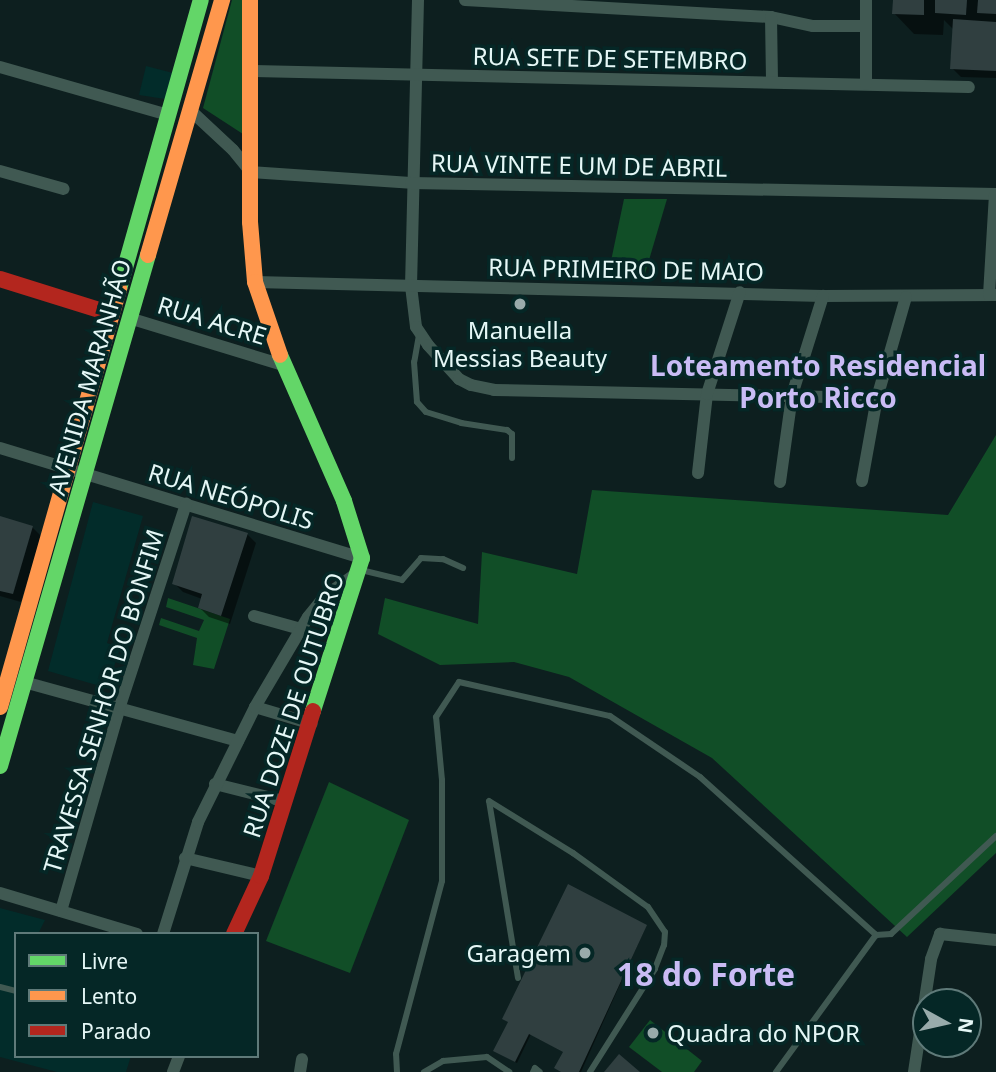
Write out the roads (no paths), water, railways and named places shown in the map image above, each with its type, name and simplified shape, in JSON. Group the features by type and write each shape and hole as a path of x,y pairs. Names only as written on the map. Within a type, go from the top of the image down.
{"main road":[{"name":"AVENIDA MARANHÃO","path":"0,707 86,474 168,115 201,0"},
{"name":"AVENIDA MARANHÃO","path":"0,766 11,677 68,468 189,109 222,0"},
{"name":"RUA DOZE DE OUTUBRO","path":"235,932 261,876 283,800 312,723 362,564 344,501 283,365 255,282 250,222 250,0"},
{"name":"RUA ACRE","path":"1,283 120,316"}],"street":[{"path":"418,0 411,183 411,286 418,330 459,379 478,388 556,393 877,398"},
{"path":"465,0 771,17 806,26 866,26"},
{"path":"866,0 866,84"},
{"path":"771,17 772,82"},
{"path":"0,67 168,115"},
{"name":"RUA SETE DE SETEMBRO","path":"250,71 969,87"},
{"path":"189,109 233,150 251,172"},
{"path":"0,171 64,189"},
{"name":"RUA VINTE E UM DE ABRIL","path":"251,172 411,183 995,194"},
{"path":"993,295 995,194"},
{"name":"RUA PRIMEIRO DE MAIO","path":"255,282 823,296 993,295"},
{"path":"698,473 707,394 740,292"},
{"path":"780,482 792,395 823,296"},
{"path":"862,481 877,398 906,296"},
{"name":"RUA ACRE","path":"120,316 283,365"},
{"path":"0,449 68,468"},
{"name":"RUA NEÓPOLIS","path":"68,468 186,504 362,564"},
{"name":"TRAVESSA SENHOR DO BONFIM","path":"61,911 120,706 186,504"},
{"path":"164,932 185,858 215,784 255,707 301,629 325,596 362,564"},
{"path":"254,616 301,629"},
{"path":"11,677 238,741"},
{"path":"255,707 312,723"},
{"path":"215,784 283,800"},
{"path":"185,858 261,876"},
{"path":"0,893 130,932"},
{"path":"914,1072 931,959 940,934 996,940"}],"lane":[{"path":"418,330 414,362 417,402 426,411 461,423 507,430 512,434 512,458"},
{"path":"362,564 402,580 421,558 443,559 463,568"},
{"path":"397,1072 396,1054 442,881 442,780 436,717 459,681 610,716 701,776 876,935 891,934 996,836"},
{"path":"518,978 489,801 573,853 648,907 665,932 664,946 655,969 590,1072"},
{"path":"776,1072 876,935"},
{"path":"424,1072 443,1061 486,1056 509,1072"},
{"path":"533,1072 535,1068 541,1072"}],"place":[{"name":"Manuella Messias Beauty","path":"520,304"},
{"name":"Garagem","path":"585,953"},
{"name":"Quadra do NPOR","path":"653,1033"}],"district":[{"name":"Loteamento Residencial Porto Ricco","path":"818,381"},
{"name":"18 do Forte","path":"706,974"}]}
